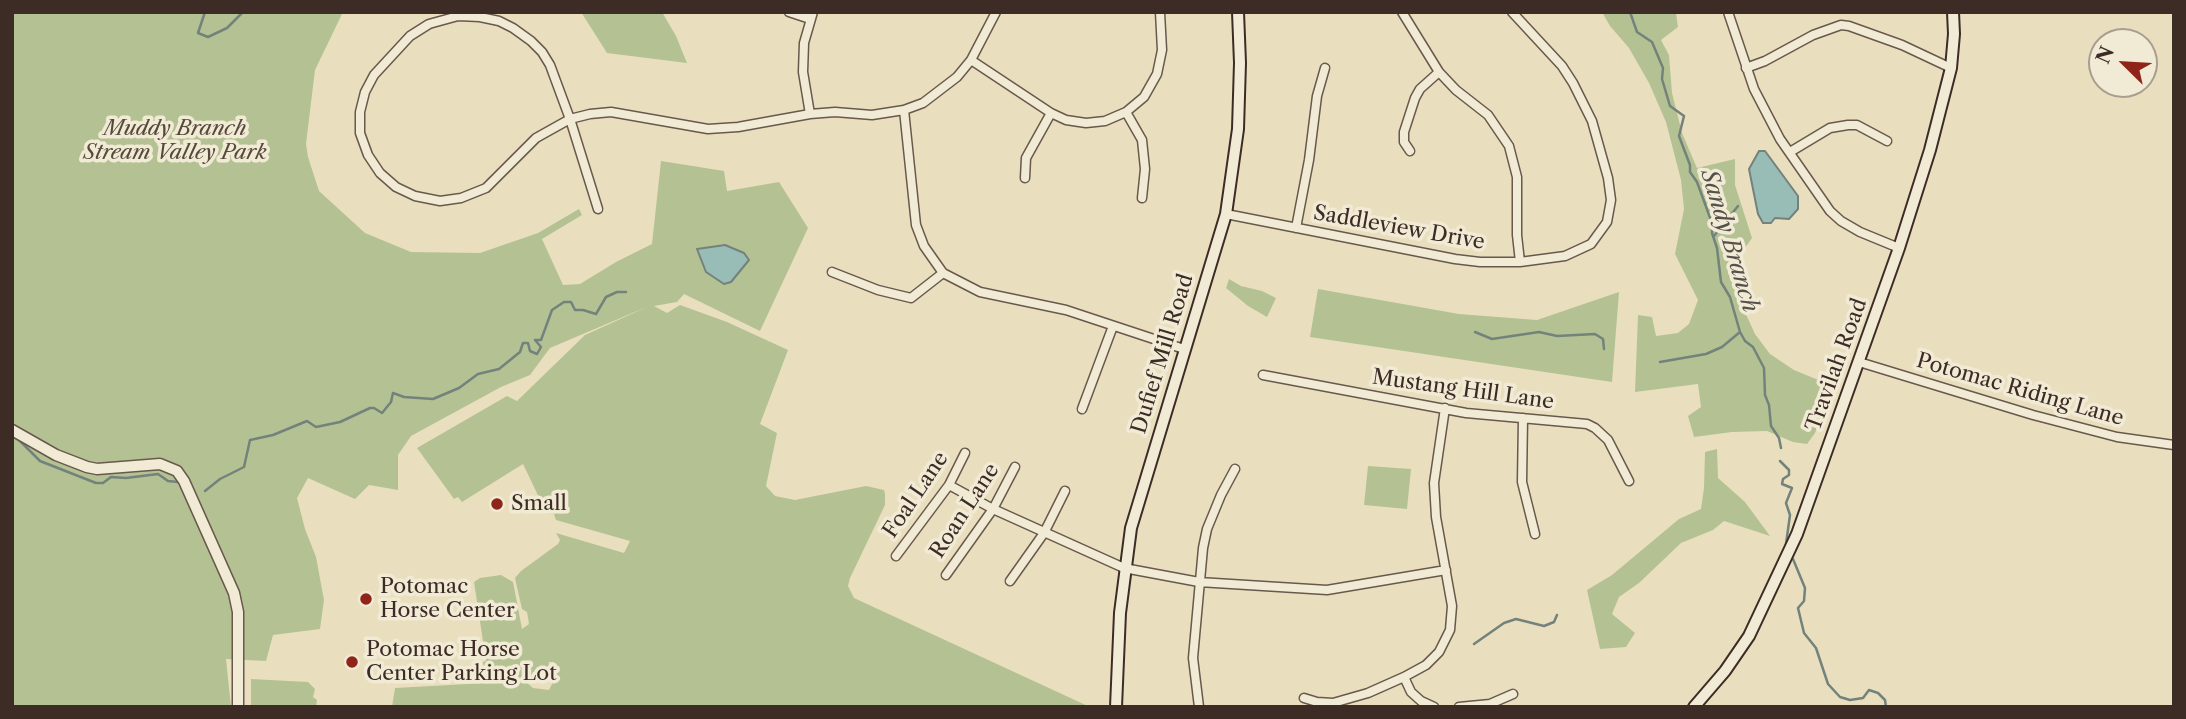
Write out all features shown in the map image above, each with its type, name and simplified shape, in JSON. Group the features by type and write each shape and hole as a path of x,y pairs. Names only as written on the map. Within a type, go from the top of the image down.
{"main road":[{"name":"Dufief Mill Road","path":"1116,707 1124,568 1140,491 1226,214 1238,129 1238,12"},
{"name":"Travilah Road","path":"1694,707 1725,671 1754,625 1795,538 1899,248 1930,149 1951,68 1954,34 1952,12"}],"street":[{"path":"789,12 811,16 804,43 803,72 810,114"},
{"path":"598,209 570,119 550,65 531,41 513,28 480,17 458,16 429,24 410,36 383,63 365,92 360,112 360,133 368,155 380,173 396,187 415,196 440,201 461,198 486,188 536,138 570,119 590,114 611,112 708,129 738,127 810,114 872,115 904,110 923,103 957,77 971,60 996,12"},
{"path":"971,60 1066,120 1086,123 1105,121 1126,112 1144,97 1157,74 1162,50 1160,12"},
{"path":"1402,12 1439,72 1456,90 1488,115 1509,146 1517,177 1520,262"},
{"name":"Saddleview Drive","path":"1226,214 1455,259 1520,262 1565,256 1591,244 1607,222 1611,200 1592,121 1562,66 1512,12"},
{"path":"1727,12 1754,89 1780,139 1830,211 1860,232 1899,248"},
{"path":"1746,68 1765,61 1813,35 1841,26 1849,26 1902,45 1951,68"},
{"path":"1296,228 1309,160 1317,96 1325,68"},
{"path":"1409,151 1404,142 1404,132 1415,98 1420,89 1439,72"},
{"path":"904,110 916,225 924,246 943,273 980,292 1066,310 1184,349"},
{"path":"1126,112 1142,140 1145,169 1142,198"},
{"path":"1025,178 1026,158 1051,113"},
{"path":"1790,152 1830,128 1848,125 1857,125 1887,141"},
{"path":"832,272 878,290 911,298 943,273"},
{"path":"1082,409 1113,326"},
{"name":"Potomac Riding Lane","path":"1858,362 2032,415 2117,437 2174,445"},
{"name":"Mustang Hill Lane","path":"1263,375 1466,413 1578,423 1595,428 1608,440 1629,481"},
{"path":"1304,698 1333,703 1368,693 1404,677 1426,665 1439,652 1450,630 1452,606 1436,517 1434,483 1445,408"},
{"path":"1522,418 1522,482 1535,534"},
{"path":"12,430 64,459 88,467 97,469 160,464 177,471 184,481 234,593 238,612 238,707"},
{"name":"Foal Lane","path":"896,556 949,485 965,453"},
{"name":"Roan Lane","path":"946,575 992,509 1015,467"},
{"path":"1199,707 1193,658 1199,582 1207,530 1221,495 1235,470"},
{"path":"949,485 992,509 1124,568 1199,582 1327,590 1446,570"},
{"path":"1010,581 1044,533 1065,491"},
{"path":"1404,677 1411,692 1434,707"},
{"path":"1459,707 1490,704 1513,694"}],"green space":[{"name":"Muddy Branch Stream Valley Park","path":"12,12 343,12 315,70 306,144 308,157 319,191 365,233 411,252 480,253 538,233 579,209 582,215 542,239 563,285 580,284 652,244 661,161 724,171 727,191 779,182 808,228 760,331 684,294 677,302 654,306 667,313 680,305 727,322 788,350 760,424 777,433 766,486 775,496 795,500 866,486 884,490 885,505 850,578 848,586 854,598 1090,707 392,707 395,688 486,683 483,662 486,661 474,582 480,578 501,575 513,582 522,629 529,624 527,612 522,609 515,578 558,544 560,540 556,533 624,553 630,541 556,520 554,514 546,512 523,464 462,502 458,497 454,499 417,448 507,396 517,401 585,335 649,306 550,348 530,375 501,387 411,436 398,455 398,490 369,485 355,499 308,478 297,498 316,557 324,600 320,629 273,635 266,661 226,659 231,707 12,707","holes":["549,662 554,662 553,682 549,690 533,688 525,681 546,681"]},
{"path":"581,12 662,12 687,63 607,53"},
{"path":"1602,12 1676,13 1678,27 1661,40 1669,55 1672,93 1682,133 1697,168 1735,159 1735,185 1752,238 1734,264 1744,310 1755,334 1770,354 1794,370 1833,386 1815,433 1807,444 1793,442 1767,431 1694,437 1688,416 1701,407 1698,384 1635,392 1638,315 1652,317 1656,336 1678,333 1689,324 1698,300 1675,254 1684,209 1681,180 1666,122 1649,83 1629,48"},
{"path":"1229,279 1276,298 1267,317 1226,288"},
{"path":"1318,289 1459,314 1537,320 1619,292 1612,382 1310,337"},
{"path":"1717,449 1718,478 1745,502 1770,536 1724,521 1713,530 1681,543 1639,583 1619,597 1612,614 1635,633 1626,647 1600,649 1587,590 1612,575 1679,519 1701,509 1705,452"},
{"path":"1368,466 1411,469 1407,509 1364,505"},
{"path":"251,679 308,682 315,689 313,697 317,700 316,707 251,707"}],"water":[{"path":"1759,151 1765,151 1798,196 1798,209 1789,219 1775,218 1771,223 1763,223 1758,214 1749,169"},
{"path":"725,245 744,253 749,260 731,282 724,284 706,272 697,249"}],"waterway":[{"path":"205,12 198,33 208,37 227,28 243,12"},
{"name":"Sandy Branch","path":"1630,12 1637,32 1652,42 1663,68 1662,79 1670,106 1684,116 1679,136 1690,172 1697,182 1712,223 1721,282 1730,297 1740,332 1745,341 1753,347 1764,368 1765,395 1771,426 1779,438 1781,448"},
{"path":"1714,236 1738,206"},
{"path":"205,491 220,479 244,467 250,440 273,435 307,421 316,427 340,422 370,408 382,413 391,402 393,393 404,397 433,399 459,388 478,374 499,369 520,352 523,343 528,343 530,351 537,354 541,347 535,340 541,340 552,310 564,302 571,302 575,310 596,314 606,297 617,292 626,292"},
{"path":"1475,332 1492,339 1539,332 1557,336 1595,334 1603,339 1604,349"},
{"path":"1660,362 1706,354 1722,347 1740,332"},
{"path":"18,439 40,461 96,483 103,483 111,477 158,474 168,481 178,482"},
{"name":"Sandy Branch","path":"1780,461 1789,470 1789,475 1783,479 1782,484 1792,488 1786,503 1790,515 1786,544"},
{"name":"Sandy Branch","path":"1793,559 1805,588 1804,601 1798,608 1804,633 1816,648 1828,684 1840,697 1850,700 1863,698 1869,690 1878,693 1885,700 1886,707"},
{"path":"1474,644 1504,623 1516,619 1544,626 1554,622 1557,615"}],"place":[{"name":"Small","path":"497,504"},
{"name":"Potomac Horse Center","path":"366,599"},
{"name":"Potomac Horse Center Parking Lot","path":"352,662"}]}
